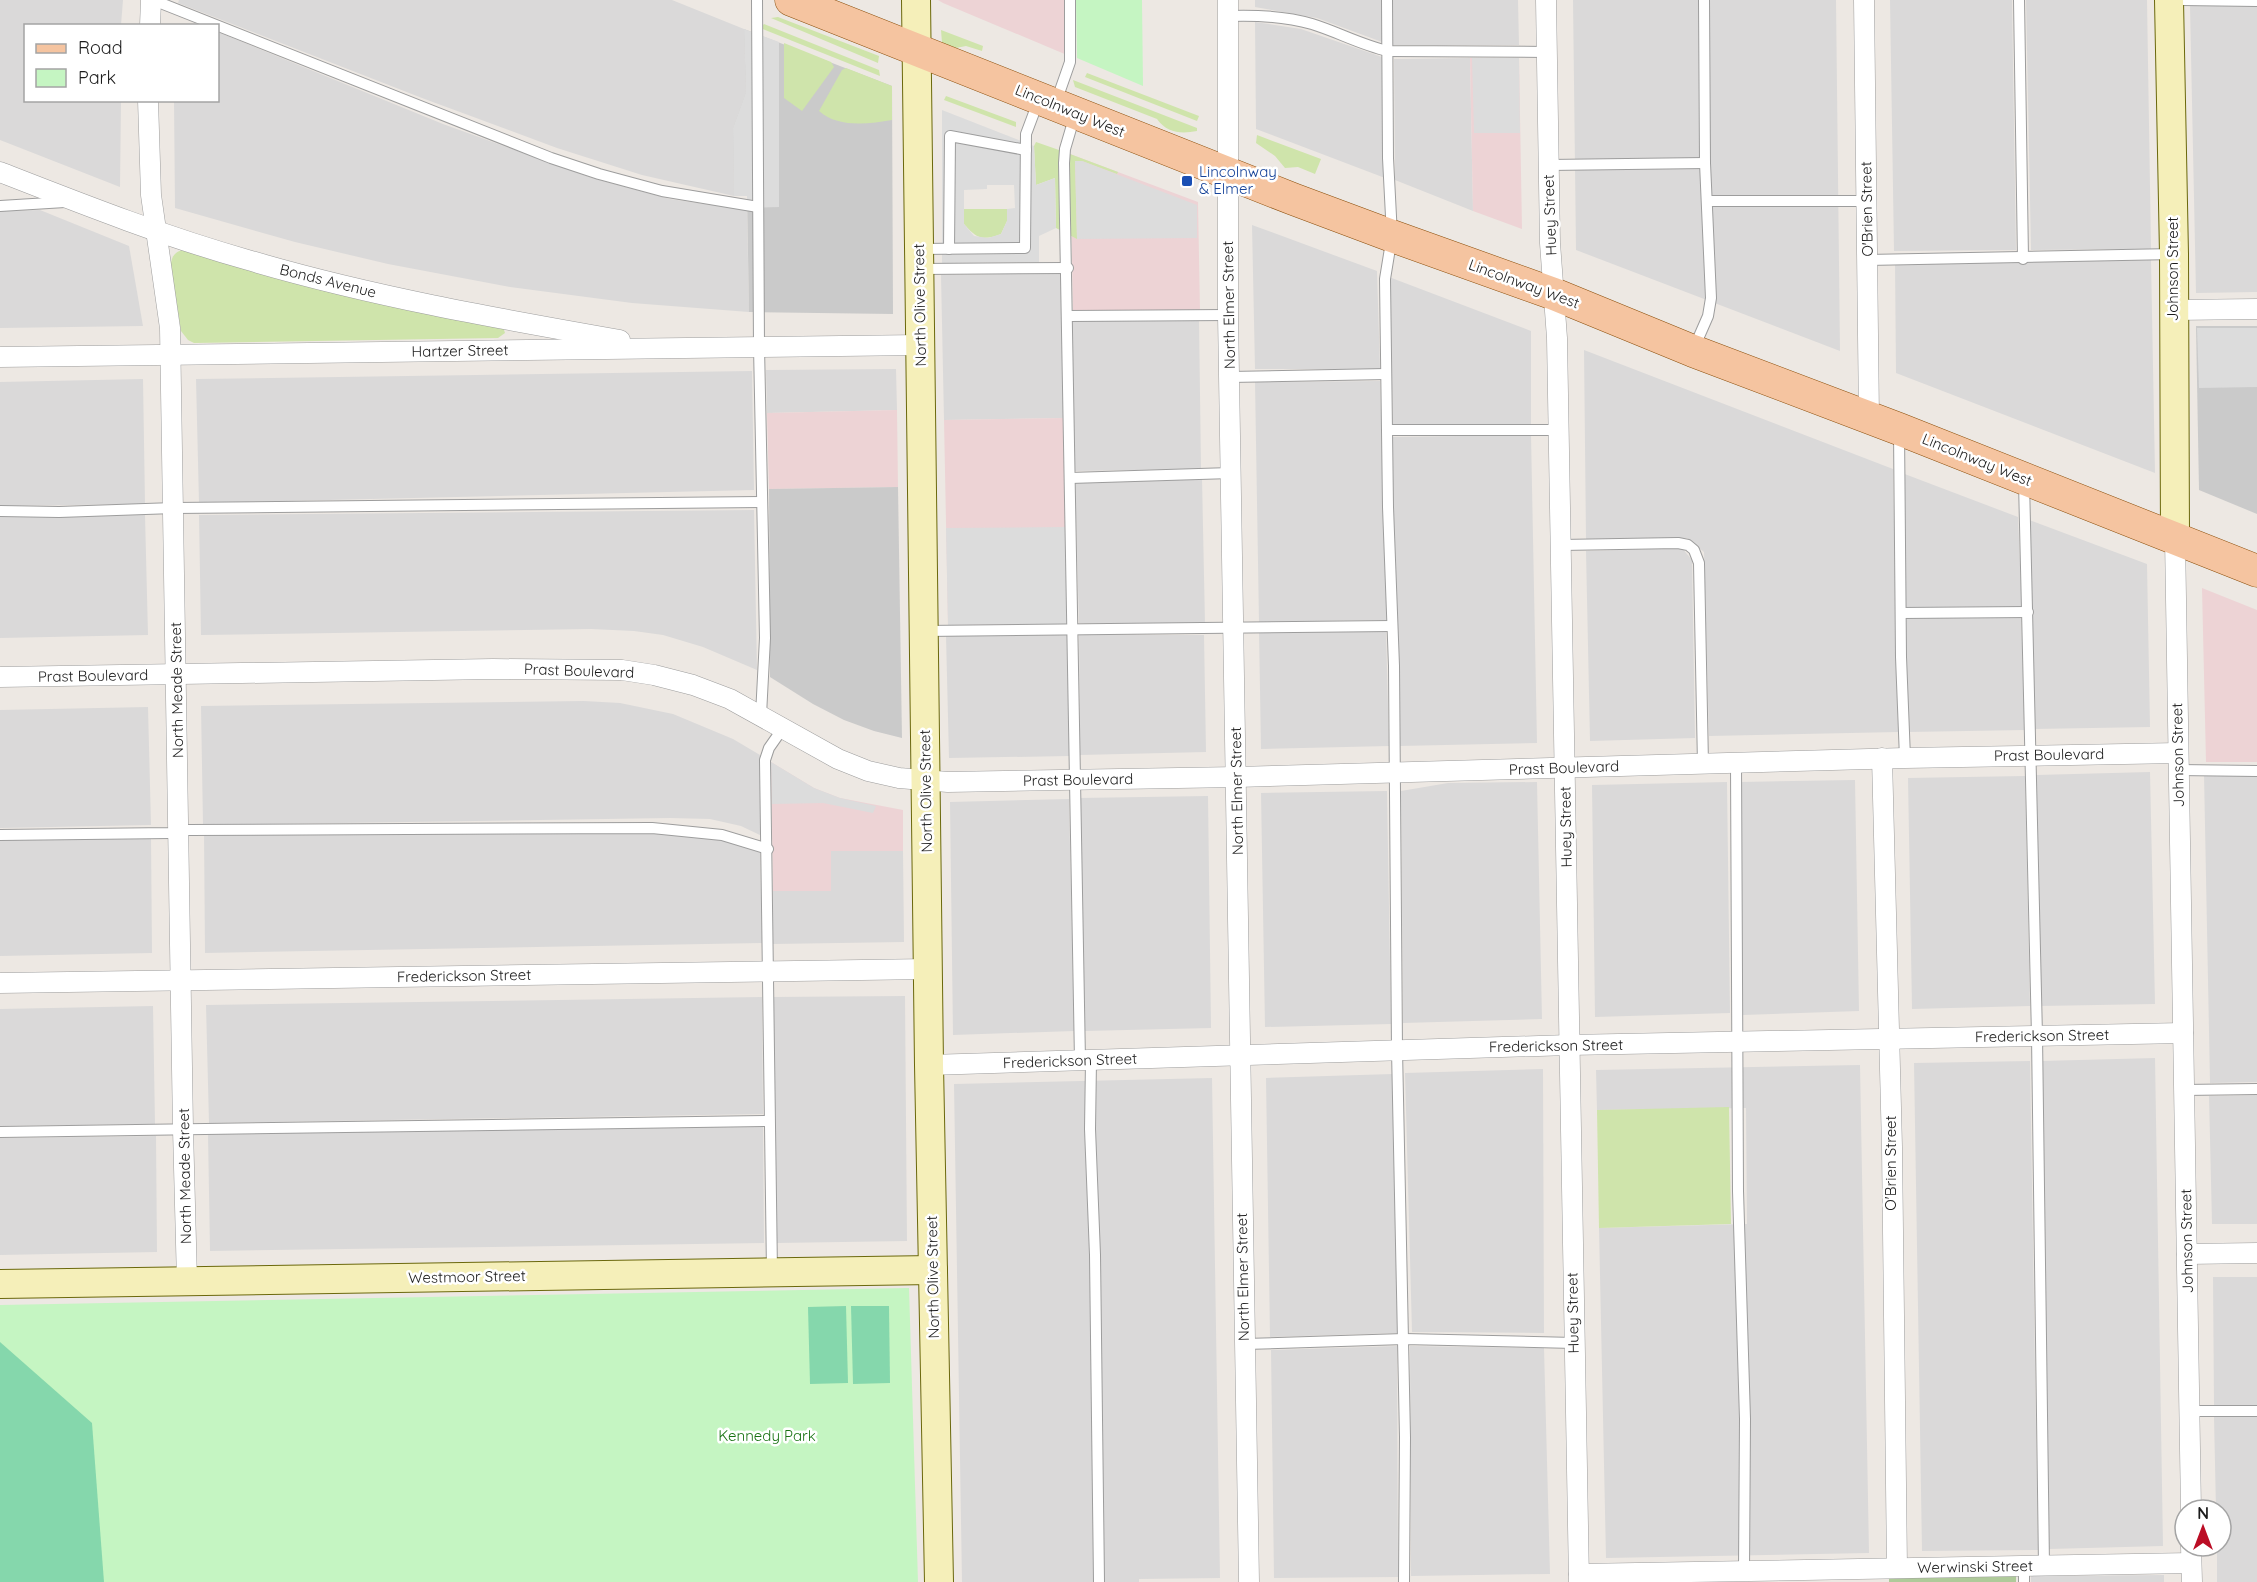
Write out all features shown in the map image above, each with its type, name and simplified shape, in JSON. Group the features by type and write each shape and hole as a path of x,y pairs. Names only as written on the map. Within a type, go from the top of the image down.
{"main road":[{"name":"Lincolnway West","path":"790,0 1229,174 1554,294 1693,351 1899,429 2257,571"}],"street":[{"path":"150,24 152,0"},
{"name":"North Olive Street","path":"916,0 928,969 939,1582"},
{"name":"Huey Street","path":"1546,0 1550,243 1559,430 1579,1578"},
{"name":"O'Brien Street","path":"1864,0 1869,418"},
{"name":"Johnson Street","path":"2169,0 2174,254 2178,762 2191,1498"},
{"name":"North Elmer Street","path":"1228,8 1228,315 1248,1582"},
{"name":"North Meade Street","path":"148,102 154,230 169,317 171,354 187,1281"},
{"name":"Bonds Avenue","path":"0,172 154,230 247,260 353,288 474,314 667,348"},
{"path":"2174,310 2257,309"},
{"name":"Hartzer Street","path":"0,357 920,345"},
{"name":"Prast Boulevard","path":"0,677 493,669 622,670 693,685 730,699 838,759 868,771 899,778 926,780 1237,777 1882,758 2031,756 2178,762"},
{"name":"O'Brien Street","path":"1882,758 1897,1568"},
{"name":"Frederickson Street","path":"0,983 928,969"},
{"name":"Frederickson Street","path":"930,1065 1569,1045 2183,1032"},
{"path":"2187,1254 2257,1253"},
{"name":"Westmoor Street","path":"0,1284 933,1270"},
{"name":"Werwinski Street","path":"1579,1578 1877,1575 1897,1568 2031,1571 2192,1564"}],"lane":[{"path":"152,0 214,24"},
{"path":"757,0 759,347 765,638 761,715"},
{"path":"1070,0 1070,62 1057,106 1065,149 1076,780 1099,1582"},
{"path":"1387,0 1388,158 1392,236 1384,279 1394,666 1397,1050 1404,1339 1404,1582"},
{"path":"1693,351 1708,316 1711,298 1706,163 1704,0"},
{"path":"2019,0 2023,259"},
{"path":"2182,0 2257,1"},
{"path":"1228,8 1311,24 1363,45 1388,51 1547,52"},
{"path":"219,26 418,107 551,158 599,174 662,190 758,207"},
{"path":"919,259 949,249 1025,248 1026,134 1057,106"},
{"path":"949,249 950,136 1026,150"},
{"path":"1549,165 1706,163"},
{"path":"0,206 74,201"},
{"path":"1708,201 1867,201"},
{"path":"1868,260 2023,259 2174,254"},
{"path":"919,259 1068,268"},
{"path":"1068,316 1228,315"},
{"path":"1230,376 1386,374"},
{"path":"1899,429 1905,758"},
{"path":"1387,430 1559,430"},
{"path":"1070,478 1231,473"},
{"path":"2024,479 2037,1036 2031,1571"},
{"path":"0,511 761,502"},
{"path":"1561,545 1678,543 1688,545 1697,555 1701,606 1703,764"},
{"path":"1901,614 2028,612"},
{"path":"924,631 1392,626"},
{"path":"772,1273 768,1121 768,849 765,760 768,748 783,728"},
{"path":"2178,762 2257,771"},
{"path":"1735,1575 1745,1419 1738,1191 1736,763"},
{"path":"0,835 527,827 652,828 722,835 768,849"},
{"path":"2184,1090 2257,1089"},
{"path":"0,1132 768,1121"},
{"path":"1245,1344 1404,1339 1574,1343"},
{"path":"2190,1411 2257,1411"}],"shaded area":[{"path":"0,0 123,0 121,24 24,24 24,102 121,102 120,187 0,140"},
{"path":"179,0 672,0 744,29 746,92 733,128 734,196 642,175 557,148 178,3"},
{"path":"938,0 1066,0 1067,55 943,3"},
{"path":"1255,0 1382,0 1382,42 1317,18 1255,7"},
{"path":"1393,0 1518,0 1519,45 1393,45"},
{"path":"1573,0 1836,0 1840,351 1576,250"},
{"path":"1890,0 2012,0 2016,250 1894,251"},
{"path":"2026,0 2147,0 2151,249 2031,250"},
{"path":"2257,5 2257,292 2196,293 2190,6"},
{"path":"1255,22 1301,29 1385,58 1385,178 1256,129"},
{"path":"744,29 892,86 893,314 749,312 747,196 734,196 733,128 746,92"},
{"path":"744,29 779,42 779,207 747,208 747,196 734,196 733,128 746,92"},
{"path":"219,32 443,124 592,178 670,199 747,210 749,312 632,303 510,287 388,264 295,242 175,208 174,102 219,102"},
{"path":"1470,58 1473,211 1395,180 1394,59"},
{"path":"1470,58 1519,58 1522,229 1473,211"},
{"path":"1472,58 1519,58 1520,133 1474,133"},
{"path":"942,110 1034,146 1036,185 1055,178 1056,228 1039,236 1039,262 942,263","holes":["987,185 1014,185 1015,208 1007,209 1007,221 1001,234 988,238 974,236 964,224 964,190 987,189"]},
{"path":"1070,154 1198,202 1200,311 1073,313"},
{"path":"1075,161 1082,161 1197,205 1197,238 1077,239"},
{"path":"40,210 129,246 143,326 0,328 0,211"},
{"path":"1252,225 1377,271 1380,369 1255,369"},
{"path":"2151,260 2155,473 1896,373 1895,264"},
{"path":"1062,273 1064,418 944,420 941,275"},
{"path":"1389,277 1531,331 1531,425 1393,425"},
{"path":"1199,319 1201,469 1074,471 1071,320"},
{"path":"2196,326 2257,326 2257,514 2199,490"},
{"path":"2197,328 2257,328 2257,387 2199,388"},
{"path":"1584,350 1893,469 1898,732 1709,736 1704,552 1687,538 1586,539"},
{"path":"896,369 897,410 767,413 766,370"},
{"path":"752,371 754,490 199,503 196,379"},
{"path":"143,379 145,504 0,506 0,382"},
{"path":"1380,381 1387,620 1259,622 1255,382"},
{"path":"897,410 898,487 769,489 767,413"},
{"path":"1064,418 1070,624 948,625 944,420"},
{"path":"1531,435 1537,743 1399,746 1392,437"},
{"path":"1902,473 2018,517 2022,609 1905,609"},
{"path":"1202,478 1205,624 1079,623 1075,480"},
{"path":"898,487 902,738 844,720 770,677 769,489"},
{"path":"754,510 757,670 703,647 663,635 634,631 591,629 201,635 199,515"},
{"path":"145,515 148,635 0,638 0,516"},
{"path":"2029,520 2147,564 2150,727 2034,729"},
{"path":"1067,527 1070,624 948,625 946,528"},
{"path":"1682,548 1692,560 1695,738 1590,741 1586,551"},
{"path":"2202,588 2257,610 2257,762 2206,762"},
{"path":"2021,615 2025,730 1908,732 1904,617"},
{"path":"1386,630 1389,746 1261,749 1259,631"},
{"path":"1070,635 1069,756 949,758 946,636"},
{"path":"1079,635 1204,635 1206,752 1080,755"},
{"path":"584,701 620,703 673,714 733,739 760,755 762,836 741,826 710,819 670,818 203,825 201,706"},
{"path":"148,707 151,825 0,828 0,710"},
{"path":"771,762 814,788 840,798 903,810 903,851 831,851 831,891 773,891"},
{"path":"771,762 814,788 840,798 876,806 873,813 823,803 772,804"},
{"path":"2150,772 2155,1004 2040,1006 2036,775"},
{"path":"2204,774 2257,774 2257,1082 2210,1083"},
{"path":"2025,776 2030,1006 1912,1009 1908,778"},
{"path":"1855,780 1859,1011 1743,1015 1740,782"},
{"path":"1537,782 1542,1019 1403,1023 1401,791 1448,783"},
{"path":"1727,782 1730,1013 1595,1017 1592,785"},
{"path":"1387,791 1391,1024 1265,1027 1261,793"},
{"path":"1208,796 1211,1028 1085,1031 1079,798"},
{"path":"1069,799 1074,1031 953,1035 950,802"},
{"path":"204,833 676,833 712,836 760,851 762,943 205,953"},
{"path":"151,837 152,953 0,956 0,839"},
{"path":"830,851 903,851 904,942 773,944 773,891 831,891"},
{"path":"905,996 907,1241 777,1243 772,997"},
{"path":"762,997 763,1114 209,1123 206,1005"},
{"path":"153,1006 155,1124 0,1126 0,1009"},
{"path":"2155,1058 2163,1546 2049,1549 2041,1061"},
{"path":"2030,1061 2038,1550 1922,1551 1914,1063"},
{"path":"1860,1065 1869,1553 1606,1558 1599,1228 1747,1224 1746,1108 1597,1110 1596,1070"},
{"path":"1543,1069 1544,1333 1412,1332 1405,1073"},
{"path":"1393,1074 1398,1333 1270,1337 1266,1078"},
{"path":"1212,1078 1220,1578 1139,1579 1139,1582 962,1582 954,1084"},
{"path":"2257,1095 2257,1224 2212,1224 2209,1096"},
{"path":"763,1126 764,1243 210,1251 208,1134"},
{"path":"156,1136 157,1252 0,1255 0,1138"},
{"path":"2213,1277 2257,1277 2257,1406 2214,1406"},
{"path":"1397,1346 1398,1577 1274,1578 1271,1350"},
{"path":"1410,1346 1544,1348 1550,1574 1411,1576"},
{"path":"2257,1416 2257,1582 2217,1582 2217,1558 2233,1558 2233,1498 2216,1498 2214,1417"},
{"path":"2164,1575 2164,1582 2031,1582 2031,1576"}],"green space":[{"path":"1076,0 1142,0 1143,86 1077,58"},
{"path":"778,17 879,56 878,63 771,18"},
{"path":"764,24 879,70 880,76 760,28"},
{"path":"941,30 983,46 982,51 966,46 956,48 942,43"},
{"path":"784,43 831,62 834,67 802,111 784,98"},
{"path":"846,68 892,86 892,120 844,122 819,111 842,70"},
{"path":"1087,73 1199,116 1197,121 1085,77"},
{"path":"1073,80 1197,128 1197,131 1170,130 1157,119 1075,87"},
{"path":"946,96 1016,122 1016,127 944,100"},
{"path":"1257,135 1321,159 1315,174 1298,167 1285,168 1275,156 1256,143"},
{"path":"1036,142 1059,150 1059,163 1070,163 1070,154 1118,172 1117,174 1082,161 1075,161 1077,239 1056,228 1055,178 1036,185 1034,146"},
{"path":"964,209 1007,209 1007,221 1001,234 989,238 976,236 964,224"},
{"path":"182,250 503,327 505,333 498,338 194,343 188,340 181,331 171,268 173,256"},
{"path":"1729,1107 1731,1224 1599,1228 1597,1110"},
{"name":"Kennedy Park","path":"909,1288 918,1582 0,1582 0,1305"},
{"path":"846,1306 848,1383 810,1384 808,1307"},
{"path":"851,1306 889,1306 890,1383 853,1384"},
{"path":"0,1342 92,1423 104,1582 0,1582"},
{"path":"2016,1575 2016,1582 1889,1582 1889,1577"}],"place":[{"name":"Lincolnway & Elmer","path":"1187,181"}]}
